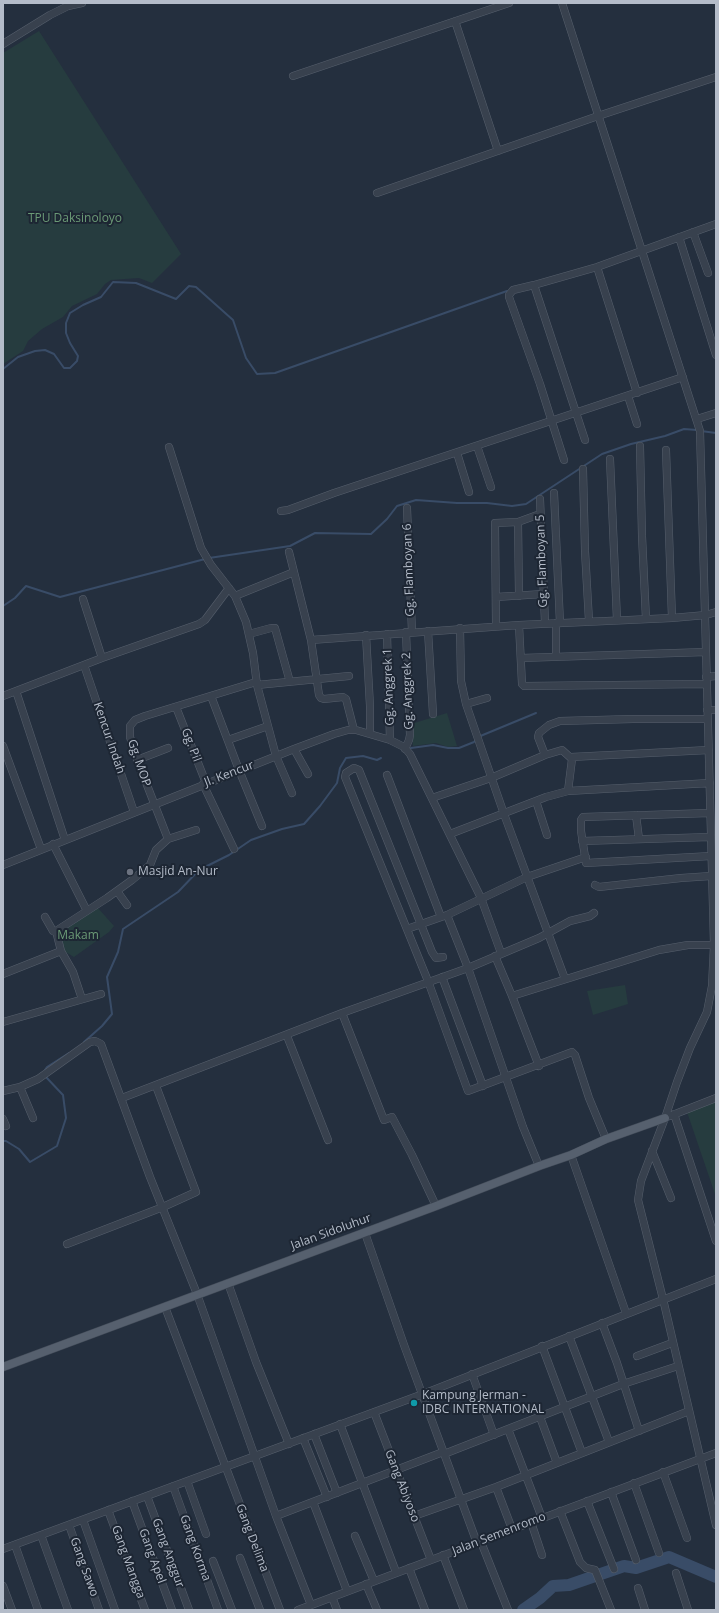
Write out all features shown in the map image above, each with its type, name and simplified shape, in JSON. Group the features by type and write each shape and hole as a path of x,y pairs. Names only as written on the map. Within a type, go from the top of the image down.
{"main road":[{"name":"Jalan Sidoluhur","path":"3,1367 436,1206 571,1155 606,1139 665,1118"}],"street":[{"path":"3,44 50,15 68,6 82,3"},
{"path":"293,76 509,3"},
{"path":"562,3 641,250 699,424 706,615 707,710 711,748 712,781 712,815 710,836 713,858 711,876 715,945 712,986 707,1012 685,1062 652,1151 641,1181 638,1200 663,1299 672,1343 716,1525"},
{"path":"455,21 498,151"},
{"path":"377,193 598,116 716,77"},
{"path":"564,460 509,295 513,290 597,266 716,224"},
{"path":"693,232 708,273"},
{"path":"678,237 716,355"},
{"path":"597,266 637,393"},
{"path":"534,285 585,440"},
{"path":"281,511 288,510 334,493 683,377"},
{"path":"628,396 637,424"},
{"path":"699,424 716,413"},
{"path":"477,446 491,487"},
{"path":"640,446 646,619"},
{"path":"168,447 198,540 211,565 235,596 249,634 253,653 256,684 276,756 292,793"},
{"path":"666,450 672,618"},
{"path":"457,453 469,492"},
{"path":"610,459 617,620"},
{"path":"583,469 585,551 589,621"},
{"path":"554,493 558,623 556,656"},
{"name":"Gg. Flamboyan 5","path":"540,499 545,623"},
{"name":"Gg. Flamboyan 6","path":"407,508 409,632"},
{"path":"496,626 495,523 518,522 540,514"},
{"path":"518,522 519,596"},
{"path":"288,552 311,640 318,678 319,695 321,698 326,699 343,697 346,699 354,730"},
{"path":"235,596 294,572"},
{"path":"3,696 102,658 199,624 205,620 229,588"},
{"path":"496,597 543,594"},
{"path":"83,599 102,658"},
{"path":"311,640 460,628 672,618 706,615 716,612"},
{"path":"519,625 522,684 525,686 706,680 716,676"},
{"path":"249,634 275,628 290,682"},
{"path":"460,628 461,681 466,704 491,778 565,980"},
{"path":"428,631 433,714"},
{"name":"Gg. Anggrek 2","path":"405,748 410,734 409,632"},
{"name":"Gg. Anggrek 1","path":"387,634 390,740"},
{"path":"366,635 370,734"},
{"path":"521,658 706,652"},
{"name":"Kencur Indah","path":"84,665 134,812"},
{"path":"176,707 256,684 350,676"},
{"path":"16,691 65,840"},
{"path":"212,696 239,770 262,826"},
{"path":"466,704 487,698"},
{"name":"Gg. MOP","path":"168,839 155,803 143,777 129,732 132,722 145,716 176,707"},
{"name":"Gg. Pil","path":"176,707 204,784 234,849"},
{"path":"707,710 716,710"},
{"path":"544,756 538,737 539,733 549,725 560,721 708,719"},
{"path":"228,740 268,726"},
{"name":"Jl. Kencur","path":"3,865 155,803 334,734 354,730 390,740 405,748"},
{"path":"3,746 41,849"},
{"path":"137,760 168,748"},
{"path":"405,748 412,758 481,898 512,996 539,1066"},
{"path":"432,798 491,778 562,750 571,757 711,748"},
{"path":"294,749 308,774"},
{"path":"568,791 572,762 571,757"},
{"path":"443,957 436,958 434,956 359,770 354,768 346,773 345,777 428,981 468,1091 539,1066 571,1052 573,1053 606,1139"},
{"path":"388,775 444,916 468,968 523,1127 539,1166"},
{"path":"450,834 536,801 568,791 712,781"},
{"path":"536,801 547,835"},
{"path":"636,815 639,839"},
{"path":"712,815 584,817 581,821 582,841 586,863 713,858"},
{"path":"55,932 117,891 150,865 156,850 168,839 196,830"},
{"path":"582,841 710,836"},
{"path":"53,844 87,911"},
{"path":"407,929 444,916 527,877 586,857"},
{"path":"595,885 599,887 711,876"},
{"path":"117,891 127,905"},
{"path":"122,1098 287,1036 342,1013 428,981 468,968 548,933 570,921 590,916 594,913"},
{"path":"45,917 55,932 61,950 73,972 82,999"},
{"path":"512,996 659,950 688,945 715,945"},
{"path":"3,974 61,950"},
{"path":"442,977 483,1086"},
{"path":"3,1022 101,994"},
{"path":"342,1013 384,1120 392,1118 414,1159 436,1206"},
{"path":"287,1036 328,1140"},
{"path":"3,1091 20,1087 44,1075 90,1042 97,1041 101,1044 197,1294 256,1456 276,1516 311,1605"},
{"path":"67,1244 163,1207 196,1192 156,1086"},
{"path":"20,1087 33,1118"},
{"path":"665,1118 716,1098"},
{"path":"674,1114 716,1242"},
{"path":"3,1119 6,1126"},
{"path":"652,1151 672,1198"},
{"path":"571,1155 626,1313"},
{"path":"364,1233 460,1500 508,1610"},
{"path":"3,1549 83,1520 110,1512 132,1501 423,1394 626,1313 716,1279"},
{"path":"228,1283 256,1362 289,1444"},
{"name":"Gang Delima","path":"165,1307 280,1610"},
{"path":"602,1323 639,1431"},
{"path":"569,1336 609,1442"},
{"path":"637,1356 672,1343"},
{"path":"542,1346 582,1453"},
{"path":"276,1516 494,1435 623,1384 678,1366"},
{"path":"472,1374 494,1435"},
{"path":"414,1516 496,1487 689,1411"},
{"name":"Gang Abiyoso","path":"374,1412 431,1560"},
{"path":"540,1417 557,1463"},
{"path":"340,1424 396,1572"},
{"path":"508,1429 542,1518"},
{"path":"314,1434 337,1493"},
{"path":"303,1438 327,1496"},
{"name":"Jalan Semenromo","path":"298,1610 716,1453"},
{"path":"663,1472 687,1538"},
{"path":"187,1481 206,1534"},
{"path":"634,1483 659,1553"},
{"name":"Gang Korma","path":"173,1486 218,1610"},
{"path":"496,1487 512,1529"},
{"path":"612,1492 636,1560"},
{"name":"Gang Anggur","path":"147,1496 189,1610"},
{"name":"Gang Apel","path":"132,1501 172,1610"},
{"path":"587,1501 614,1569"},
{"path":"313,1502 347,1591"},
{"path":"560,1511 580,1562 586,1568 595,1570 600,1579 611,1610"},
{"name":"Gang Mangga","path":"110,1512 145,1610"},
{"path":"83,1520 115,1610"},
{"path":"531,1522 542,1555"},
{"name":"Gang Sawo","path":"69,1525 99,1610"},
{"path":"42,1535 68,1610"},
{"path":"355,1536 374,1581"},
{"path":"15,1545 38,1610"},
{"path":"442,1555 464,1610"},
{"path":"240,1558 260,1610"},
{"path":"213,1560 232,1610"},
{"path":"409,1568 425,1610"},
{"path":"676,1573 688,1610"},
{"path":"366,1584 376,1610"},
{"path":"3,1586 12,1610"},
{"path":"638,1588 645,1610"},
{"path":"332,1597 337,1610"}],"green space":[{"name":"TPU Daksinoloyo","path":"39,31 181,254 152,283 139,278 111,280 105,284 97,294 72,306 63,317 42,329 28,341 23,351 3,364 3,53"},
{"path":"447,713 457,746 448,747 436,743 413,746 411,724"},
{"name":"Makam","path":"97,907 114,926 109,932 74,957 64,951 58,932"},
{"path":"625,985 628,1004 593,1015 587,991"},
{"path":"716,1102 716,1197 687,1112"}],"waterway":[{"path":"3,369 18,357 35,351 45,350 54,354 64,368 70,368 77,361 78,356 66,333 66,323 70,313 101,297 113,282 136,283 176,299 189,286 196,287 233,320 246,358 257,374 275,373 507,291"},
{"path":"209,558 290,546 315,533 371,534 387,519 397,506 416,500 457,503 487,503 512,506 526,504 602,454 684,429 697,430"},
{"path":"701,431 716,433"},
{"path":"3,606 15,598 26,586 60,597 205,559"},
{"path":"411,748 433,745 448,748 459,748 474,742 478,737 536,713"},
{"path":"84,1042 102,1026 112,1014 107,977 118,952 123,929 178,892 199,870 229,855 251,840 282,829 304,824 337,783 340,768 346,758 363,756 377,760 381,758"},
{"path":"45,1070 47,1067 69,1053"},
{"path":"3,1141 6,1141 19,1149 30,1162 57,1146 66,1118 63,1095 45,1076"},
{"path":"523,1610 540,1598 553,1586 569,1585 624,1566 636,1568 669,1557 716,1577"}],"place":[{"name":"Masjid An-Nur","path":"130,872"},
{"name":"Kampung Jerman - IDBC INTERNATIONAL","path":"414,1403"}]}
